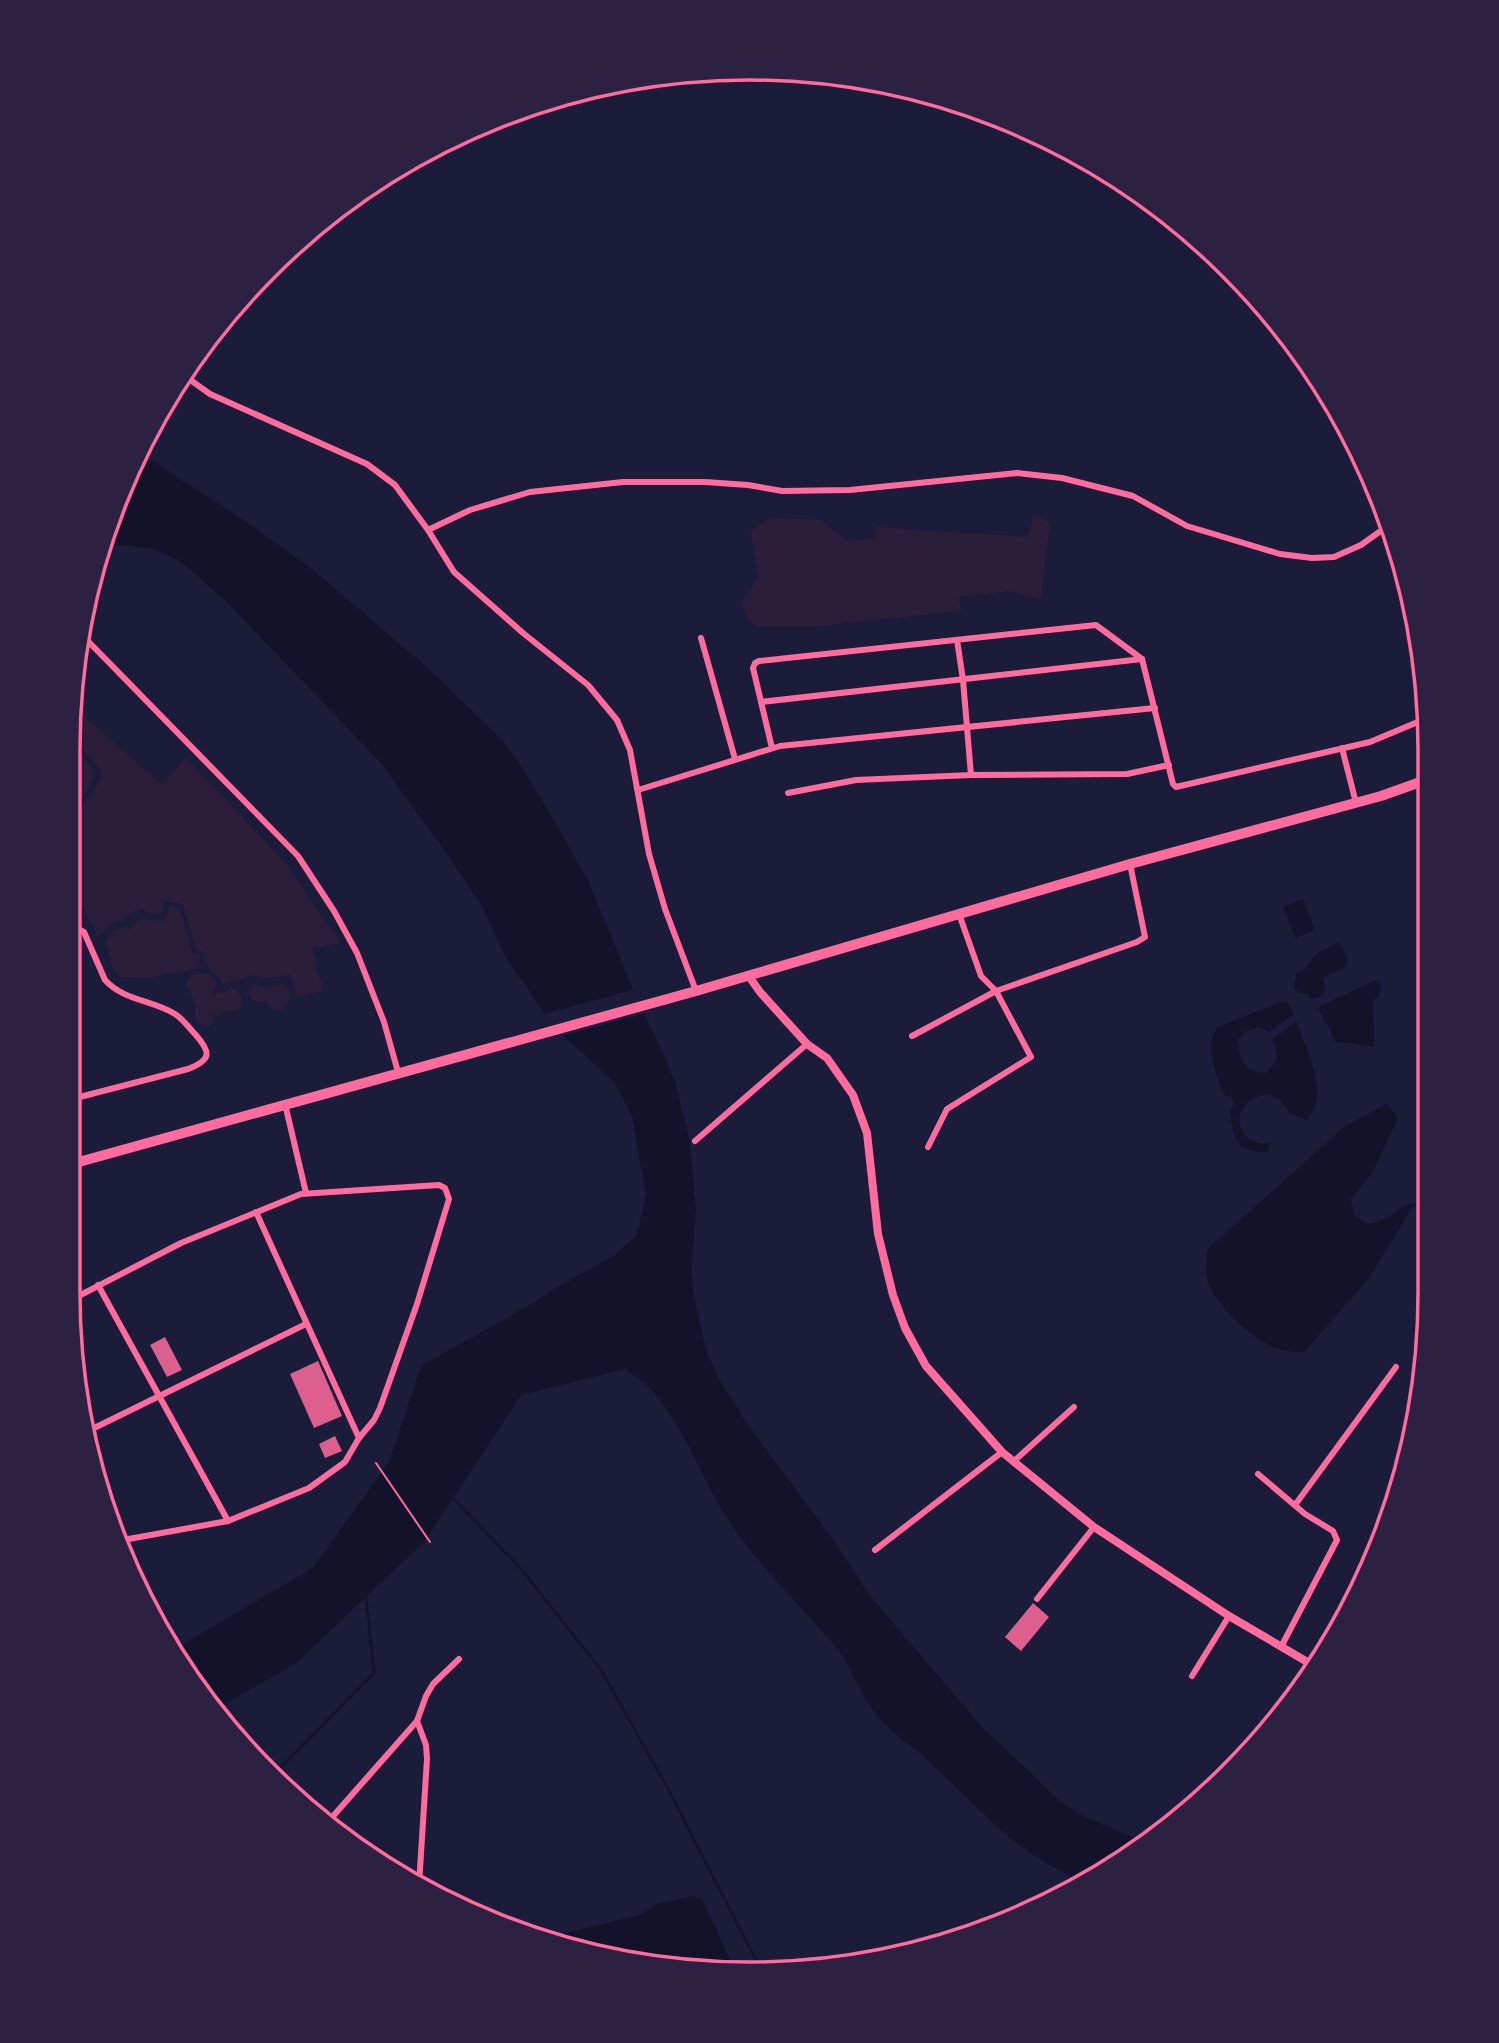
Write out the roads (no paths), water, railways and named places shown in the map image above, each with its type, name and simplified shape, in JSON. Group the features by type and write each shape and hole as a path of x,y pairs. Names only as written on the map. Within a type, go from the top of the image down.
{"highway":[{"path":"80,1162 696,991 1130,864 1356,803 1418,783"}],"street":[{"path":"191,381 211,394 367,464 395,485 454,572 523,633 588,685 617,720 630,750 649,854 658,887 696,991"},
{"path":"428,530 470,510 530,492 623,482 705,482 782,491 850,489 1017,473 1062,478 1133,496 1187,526 1290,555 1334,557 1361,545 1382,530"},
{"path":"772,748 753,668 759,661 1096,625 1142,659 1173,785 1176,787 1370,742 1417,722"},
{"path":"701,638 735,759"},
{"path":"957,640 971,775"},
{"path":"89,642 298,856 358,953 404,1071"},
{"path":"761,702 1142,659"},
{"path":"638,790 772,748 1155,708"},
{"path":"1342,748 1356,803"},
{"path":"788,793 856,780 971,775 1127,774 1169,765"},
{"path":"912,1036 996,992 1145,937 1130,864"},
{"path":"928,1147 939,1122 953,1103 1031,1057 996,992 981,976 959,914"},
{"path":"80,930 84,932 105,980 111,986 120,993 178,1016 205,1045 208,1052 199,1065 188,1069 80,1097"},
{"path":"748,975 807,1044 827,1058 853,1095 867,1133 878,1234 893,1295 905,1328 926,1366 1002,1452 1094,1527 1229,1616 1308,1662"},
{"path":"695,1141 807,1044"},
{"path":"285,1104 306,1193"},
{"path":"80,1295 181,1243 306,1193 439,1185 445,1188 449,1199 417,1304 380,1408 345,1461 309,1488 228,1521 127,1539"},
{"path":"256,1212 359,1438"},
{"path":"98,1285 228,1521"},
{"path":"94,1428 306,1324"},
{"path":"1294,1505 1396,1367"},
{"path":"1013,1462 1074,1407"},
{"path":"875,1550 1002,1452"},
{"path":"1258,1474 1294,1505 1333,1531 1337,1540 1281,1647"},
{"path":"1037,1599 1094,1527"},
{"path":"1192,1676 1229,1616"},
{"path":"333,1816 416,1721 433,1684 459,1658"},
{"path":"416,1721 426,1745 428,1759 420,1876"}],"waterway":[{"path":"453,1498 522,1570 601,1670 667,1787 757,1962"},
{"path":"279,1769 374,1673 366,1596"}]}
